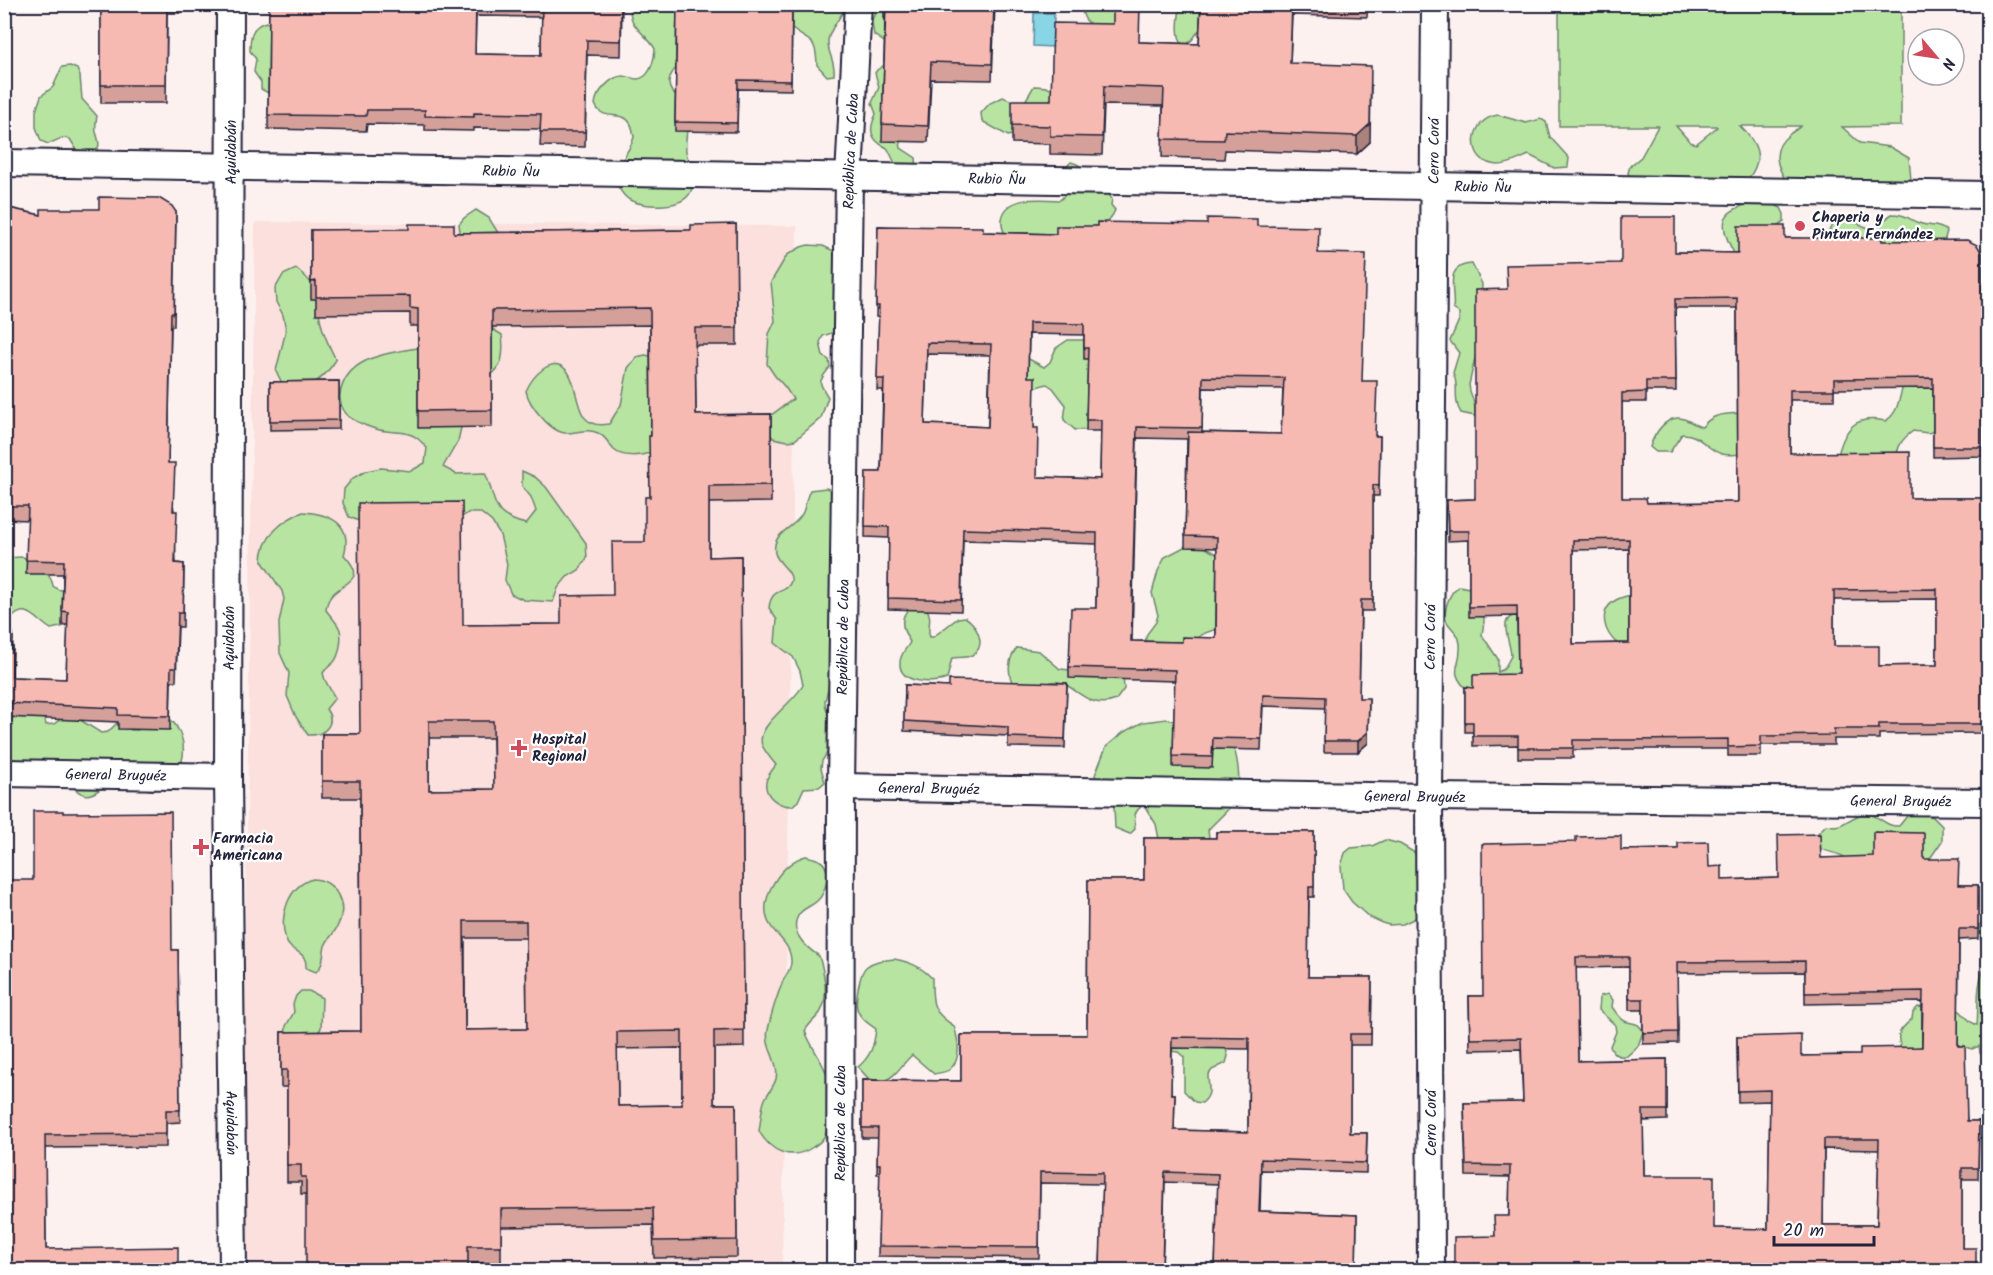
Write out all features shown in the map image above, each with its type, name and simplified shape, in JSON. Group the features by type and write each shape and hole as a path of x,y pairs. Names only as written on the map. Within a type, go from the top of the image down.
{"street":[{"name":"Aquidabán","path":"231,4 228,777 233,1270"},
{"name":"República de Cuba","path":"840,1270 841,787 849,177 858,4"},
{"name":"Cerro Corá","path":"1431,1270 1429,797 1435,4"},
{"name":"Rubio Ñu","path":"4,163 1989,195"},
{"name":"General Bruguéz","path":"4,772 228,777"},
{"name":"General Bruguéz","path":"841,787 1429,797 1989,802"}],"shaded area":[{"name":"Hospital Regional","path":"255,222 797,226 782,1270 241,1270"}],"green space":[{"path":"772,4 845,5 828,41 834,75 827,76 817,65 815,49 811,42 788,26"},
{"path":"631,5 683,5 685,51 671,75 669,87 686,110 688,122 686,151 693,186 687,197 673,204 639,203 623,194 616,178 634,137 632,128 626,119 602,113 595,104 601,90 609,82 623,76 642,78 651,68 655,49 634,24 630,13"},
{"path":"884,5 899,11 886,43 874,35 872,25 874,15"},
{"path":"1082,5 1124,5 1121,24 1098,29 1086,20"},
{"path":"1180,5 1223,5 1183,47 1178,31"},
{"path":"1559,5 1901,5 1901,126 1842,127 1860,143 1890,147 1909,158 1911,180 1905,192 1789,185 1781,172 1777,153 1783,140 1801,126 1740,126 1751,138 1757,151 1756,164 1748,179 1631,179 1628,173 1630,166 1641,157 1658,126 1559,126","holes":["1676,126 1716,126 1696,144 1690,142"]},
{"path":"266,22 269,24 270,94 261,89 261,82 254,72 256,59 250,51 254,29"},
{"path":"70,66 77,69 80,76 82,99 97,116 96,130 99,144 92,154 78,152 70,139 62,138 48,144 41,141 36,127 36,111 41,96 53,87 62,67"},
{"path":"883,66 887,67 901,148 916,158 917,170 897,171 888,149 876,141 872,133 876,114 872,103 879,87 875,73"},
{"path":"1034,86 1048,88 1057,98 1022,132 1008,136 982,121 981,113 990,103 1003,97 1017,103 1024,103"},
{"path":"1498,115 1526,123 1541,119 1546,122 1550,137 1569,158 1568,167 1554,168 1529,155 1510,163 1498,165 1488,163 1480,157 1474,141 1480,124"},
{"path":"1071,162 1089,172 1112,199 1111,205 1115,210 1107,222 1094,232 1065,247 1008,237 1002,224 1005,211 1017,202 1025,200 1060,200 1065,195 1065,169"},
{"path":"1760,201 1781,208 1784,222 1744,253 1734,253 1725,232 1726,217 1738,208"},
{"path":"476,210 489,218 500,236 461,238 459,224"},
{"path":"1892,214 1944,229 1947,231 1943,246 1936,246 1924,239 1918,242 1824,241 1834,221 1841,219 1853,221 1872,228"},
{"path":"808,245 823,246 836,252 837,331 823,336 820,342 823,356 829,360 830,367 821,381 828,397 821,418 795,440 788,441 773,438 769,432 770,416 793,399 767,364 769,334 775,321 771,282 787,255"},
{"path":"1472,264 1482,284 1479,340 1469,385 1475,416 1461,413 1458,408 1453,373 1459,353 1450,341 1459,320 1459,313 1453,309 1452,280 1457,269"},
{"path":"296,269 305,276 314,289 323,330 336,360 319,380 308,384 283,385 276,371 286,330 283,315 276,302 275,289 283,275"},
{"path":"491,328 502,335 501,362 493,373 470,388 458,441 443,467 456,474 485,473 496,506 500,511 505,516 526,524 536,511 531,497 522,486 522,471 535,477 546,487 586,543 587,558 579,570 567,577 558,588 553,602 524,600 511,594 505,580 507,564 500,535 492,522 481,513 468,513 455,521 361,522 349,517 343,503 344,489 353,478 366,471 381,468 411,471 425,463 427,448 410,434 361,424 344,412 340,395 344,381 353,370 377,356 440,343"},
{"path":"1068,340 1083,340 1090,343 1092,427 1085,430 1075,430 1064,420 1066,405 1053,388 1047,384 1033,388 1011,357 1025,357 1044,367 1050,362 1056,348"},
{"path":"645,355 667,359 650,453 627,455 618,453 603,436 594,432 560,432 541,417 526,391 533,379 544,369 556,365 562,366 572,380 583,415 597,425 609,424 621,405 628,368 637,357"},
{"path":"1936,380 1935,431 1928,433 1913,431 1901,443 1896,460 1838,455 1844,437 1853,425 1866,420 1885,421 1890,418 1896,409 1904,383"},
{"path":"1738,413 1742,454 1730,455 1716,452 1688,434 1682,434 1670,452 1656,452 1650,447 1658,431 1672,419 1684,419 1702,427 1714,417"},
{"path":"826,488 834,491 830,681 825,701 835,729 833,743 822,761 821,768 825,782 819,787 804,788 798,801 792,806 787,806 773,800 767,792 767,780 776,765 763,748 761,738 770,722 803,685 800,671 793,657 775,643 777,620 769,608 770,601 776,593 789,585 791,577 776,557 775,546 781,535 800,517 810,490"},
{"path":"303,512 331,518 342,528 346,544 344,555 355,573 352,579 334,593 326,610 339,627 341,638 335,660 323,673 335,698 326,709 329,714 329,724 324,731 314,735 308,735 296,717 287,696 289,673 280,653 279,623 284,599 282,591 262,561 265,544 269,537 281,525"},
{"path":"1186,546 1202,546 1222,557 1218,629 1198,638 1186,656 1145,642 1158,615 1152,593 1158,571 1165,557"},
{"path":"23,557 46,572 53,586 59,590 66,589 71,622 51,629 27,612 16,614 11,619 13,640 4,651 4,558"},
{"path":"1459,586 1474,589 1483,600 1482,635 1498,659 1498,672 1504,669 1511,656 1506,624 1512,616 1519,615 1534,675 1469,692 1462,684 1457,673 1460,644 1456,633 1445,617 1449,599"},
{"path":"1634,594 1644,644 1618,644 1606,628 1606,610 1616,600"},
{"path":"911,607 926,608 929,616 930,637 958,618 965,617 978,633 979,648 970,656 952,658 947,679 934,682 918,681 911,679 901,670 901,656 910,642 903,628 903,619"},
{"path":"1017,648 1039,651 1060,669 1123,675 1124,689 1116,700 1105,703 1088,699 1058,682 1049,683 1039,689 1012,682 1010,664"},
{"path":"5,705 43,711 46,725 54,724 69,713 101,733 108,732 118,722 131,730 138,730 143,724 164,715 180,732 183,755 180,767 175,777 166,785 155,790 110,780 97,791 87,795 82,794 65,778 5,785"},
{"path":"1167,719 1182,723 1234,749 1239,775 1237,796 1229,809 1208,830 1210,845 1159,839 1156,824 1144,805 1136,812 1135,829 1130,834 1115,828 1114,807 1096,782 1095,775 1106,747 1124,732 1143,722"},
{"path":"1912,810 1933,817 1942,826 1942,841 1929,860 1886,865 1850,862 1843,856 1818,847 1816,835 1826,825 1838,826 1856,816 1867,814 1876,816 1890,825 1899,826"},
{"path":"1385,840 1400,844 1420,856 1424,914 1403,924 1389,925 1369,917 1352,902 1343,889 1341,866 1345,853 1351,848 1372,846"},
{"path":"806,856 823,863 827,874 820,897 797,918 796,931 803,943 819,956 824,977 823,1007 805,1031 826,1072 830,1112 828,1126 821,1142 805,1151 790,1154 770,1145 759,1131 765,1099 775,1082 777,1072 768,1043 768,1030 776,999 791,963 788,948 768,921 766,901 781,872 797,859"},
{"path":"313,879 321,880 334,889 341,902 342,910 338,925 326,943 322,963 316,972 306,968 304,957 288,944 283,921 292,895 305,882"},
{"path":"1988,917 1988,944 1981,940 1979,925"},
{"path":"894,959 914,965 932,978 934,1006 941,1016 954,1026 958,1055 949,1070 934,1074 912,1055 895,1074 881,1083 868,1078 858,1067 871,1050 876,1029 860,1015 857,999 860,980 866,967 883,960"},
{"path":"1988,962 1988,1058 1980,1053 1979,1046 1972,1049 1952,1043 1946,1047 1901,1048 1900,1032 1912,1019 1913,1012 1918,1007 1960,1011 1977,1025 1979,985"},
{"path":"1151,972 1226,1049 1228,1056 1226,1063 1212,1070 1208,1075 1209,1093 1202,1103 1195,1102 1184,1091 1184,1057 1178,1052 1171,1051"},
{"path":"301,991 309,991 322,998 321,1028 312,1043 285,1040 286,1026 294,1012 293,1004"},
{"path":"1608,994 1613,1000 1612,1007 1620,1018 1639,1025 1643,1032 1638,1046 1627,1056 1616,1055 1610,1046 1616,1032 1615,1025 1599,1010 1600,996"}],"water":[{"path":"1034,13 1054,13 1053,47 1033,46"}],"building":[{"path":"4,4 6,4 5,108 4,108"},
{"path":"101,4 167,4 166,85 101,85"},
{"path":"269,4 476,4 475,54 541,55 542,4 621,4 621,41 587,40 585,132 540,132 541,114 474,113 474,117 425,116 425,110 367,110 366,116 268,115"},
{"path":"677,4 792,4 791,81 738,80 737,123 675,122"},
{"path":"886,4 994,4 992,64 931,62 928,126 882,124"},
{"path":"1113,4 1140,4 1139,42 1199,44 1201,4 1292,4 1290,63 1371,66 1370,124 1357,136 1225,131 1224,140 1162,139 1164,88 1104,86 1102,137 1050,136 1050,126 1012,125 1012,100 1051,100 1053,23 1113,24"},
{"path":"99,197 159,198 172,206 176,212 168,463 175,463 173,511 177,511 175,563 184,564 183,613 178,613 176,668 171,668 170,716 118,715 118,708 4,703 4,632 13,633 12,677 66,679 68,612 62,611 64,561 26,560 28,506 4,506 4,207 41,215 41,209 99,209"},
{"path":"1621,217 1675,217 1675,252 1738,253 1738,226 1785,226 1785,238 1882,238 1882,241 1967,240 1977,245 1982,253 1983,447 1933,447 1933,378 1834,379 1834,390 1790,390 1790,453 1910,452 1910,498 1984,498 1987,724 1879,724 1879,729 1834,729 1834,735 1761,736 1761,746 1728,747 1728,739 1573,740 1573,748 1518,748 1518,736 1473,736 1473,722 1465,722 1465,687 1473,688 1473,675 1518,674 1517,606 1469,607 1469,531 1448,531 1447,500 1475,499 1475,290 1507,289 1506,265 1621,263","holes":["1737,298 1738,502 1647,503 1646,498 1622,498 1622,393 1646,392 1646,381 1676,381 1675,299","1629,539 1629,643 1573,644 1573,540","1937,589 1937,665 1879,666 1879,646 1834,646 1834,590"]},
{"path":"1207,218 1257,219 1257,226 1319,227 1318,253 1366,254 1362,381 1377,381 1375,436 1380,436 1379,486 1373,485 1373,600 1361,600 1359,698 1369,698 1368,732 1358,741 1324,741 1325,697 1263,695 1261,739 1213,738 1212,757 1173,756 1175,670 1069,667 1071,608 1096,608 1097,533 963,529 961,600 888,598 889,527 865,526 866,472 881,472 884,379 877,379 878,226 983,227 983,232 1056,234 1056,226 1097,226 1097,222 1207,224","holes":["1029,323 1084,324 1084,348 1088,348 1086,420 1101,420 1100,479 1037,477 1038,428 1034,428 1035,377 1028,377","927,343 991,344 988,427 925,424","1203,377 1284,378 1281,434 1188,432 1185,536 1217,537 1216,638 1182,637 1182,642 1131,641 1137,427 1202,428"]},
{"path":"409,224 454,224 454,233 691,230 691,225 736,224 737,328 695,328 696,415 771,414 771,485 709,486 709,557 741,556 744,1030 714,1031 714,1104 736,1104 737,1240 654,1241 653,1208 501,1209 501,1246 468,1246 468,1270 306,1270 306,1177 301,1177 301,1165 287,1165 287,1070 281,1070 281,1032 361,1031 360,781 322,781 322,734 360,734 358,503 462,502 463,625 561,624 561,596 613,595 612,542 645,542 645,497 650,497 650,308 492,310 492,410 418,411 418,309 410,308 410,296 316,297 316,281 311,282 311,230 409,229","holes":["429,721 493,721 494,789 429,790","464,921 526,921 527,1029 465,1030","682,1031 682,1105 618,1106 617,1032"]},
{"path":"339,381 339,420 270,421 270,382"},
{"path":"949,680 1067,683 1065,739 1008,737 1008,727 904,721 905,685 949,687"},
{"path":"33,811 171,812 172,950 178,950 180,1110 166,1110 166,1134 45,1135 46,1249 178,1247 178,1270 4,1270 4,880 33,880"},
{"path":"1216,832 1314,832 1314,887 1309,887 1308,977 1372,977 1371,1034 1350,1034 1350,1133 1367,1133 1366,1163 1261,1159 1259,1211 1357,1215 1356,1270 1215,1270 1218,1174 1165,1172 1162,1267 1100,1265 1103,1173 1040,1172 1039,1247 878,1246 880,1164 877,1164 878,1128 862,1128 862,1080 961,1081 961,1035 1087,1035 1088,880 1144,880 1144,838 1216,838","holes":["1172,1037 1249,1038 1248,1132 1174,1130 1175,1094 1171,1094"]},
{"path":"1873,832 1924,833 1924,859 1959,859 1958,885 1978,885 1978,929 1959,929 1958,1046 1965,1046 1967,1121 1979,1121 1978,1168 1962,1168 1962,1248 1976,1248 1976,1270 1454,1270 1454,1237 1495,1236 1494,1216 1509,1216 1510,1166 1466,1165 1464,1103 1523,1102 1521,1038 1470,1039 1469,996 1483,996 1482,844 1576,842 1576,837 1621,836 1621,850 1678,849 1678,843 1708,842 1709,867 1722,866 1722,880 1779,878 1778,835 1820,834 1821,858 1873,856","holes":["1576,957 1629,957 1629,999 1643,999 1643,1033 1678,1032 1677,962 1805,961 1805,993 1923,991 1922,1047 1860,1048 1860,1055 1801,1056 1801,1035 1737,1037 1738,1091 1770,1090 1768,1229 1714,1228 1714,1176 1644,1176 1643,1110 1667,1110 1667,1059 1578,1061","1824,1139 1879,1139 1877,1225 1823,1225"]},
{"path":"1042,1268 1080,1269 1080,1270 1042,1270"}],"place":[{"name":"Chaperia y Pintura Fernández","path":"1800,226"},
{"name":"Hospital Regional","path":"519,748"},
{"name":"Farmacia Americana","path":"201,847"}]}
